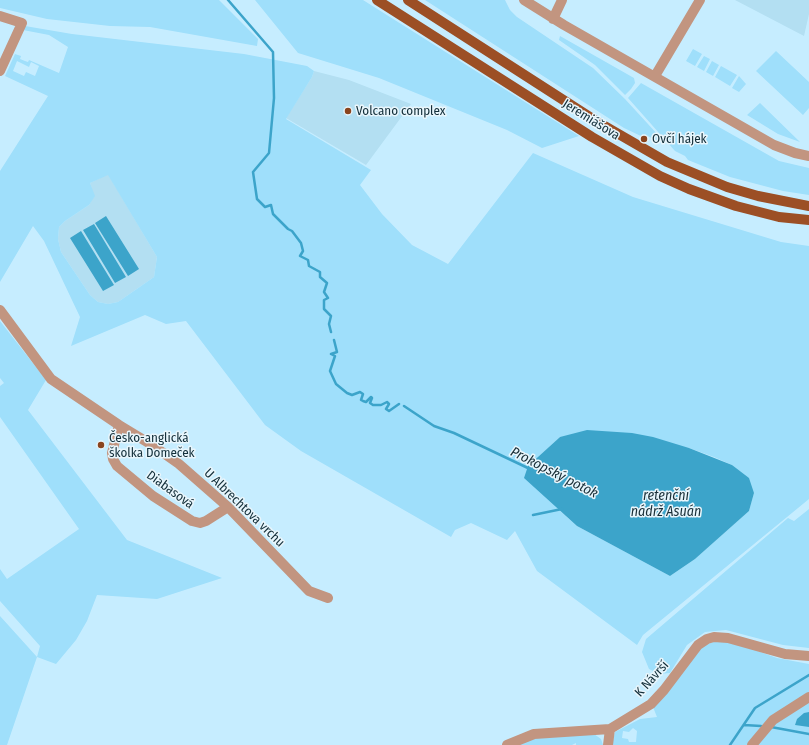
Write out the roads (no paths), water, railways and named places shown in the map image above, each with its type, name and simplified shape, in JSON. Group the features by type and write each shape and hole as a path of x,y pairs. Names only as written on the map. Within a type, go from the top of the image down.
{"main road":[{"name":"Jeremiášova","path":"378,0 592,137 660,176 689,189 736,206 779,217 809,220"},
{"name":"Jeremiášova","path":"408,0 596,120 666,162 727,187 758,196 809,206"}],"street":[{"path":"524,0 553,19 774,145 788,151 809,156"},
{"path":"553,19 562,0"},
{"path":"655,76 700,0"},
{"path":"0,16 22,23 0,71"},
{"name":"U Albrechtova vrchu","path":"0,310 51,379 119,426 152,445 179,464 228,507 309,590 328,598"},
{"name":"Diabasová","path":"119,426 112,453 112,459 117,466 153,496 192,521 196,522 206,521 228,507"},
{"name":"K Návrší","path":"507,745 534,734 610,729 651,704 664,690 698,645 707,639 714,637 728,638 785,654 809,656"},
{"path":"752,745 773,720 809,697"},
{"path":"608,745 610,729"}],"water":[{"path":"106,216 139,269 128,276 95,223"},
{"path":"94,224 126,277 115,283 83,230"},
{"path":"81,231 114,285 103,291 70,238"},
{"name":"retenční nádrž Asuán","path":"587,430 632,433 653,437 689,448 732,465 749,478 754,493 749,511 695,559 670,576 577,526 524,478 528,466 560,437"},
{"path":"809,712 809,727 795,725 797,719 804,713"}],"waterway":[{"name":"Prokopský potok","path":"228,0 273,52 274,98 269,153 253,172 257,199 265,207 271,205 273,214 292,231 301,243 303,251 300,256 308,260 309,266 320,272 320,277 327,283 324,292 328,298 324,300 324,309 331,316 329,324 331,332"},
{"name":"Prokopský potok","path":"334,340 337,352 331,354 335,356 330,371 336,384 352,395 360,392 363,394 361,400 363,401 366,402 371,397 370,403 373,405 381,405 387,402 389,404 386,409 389,411 399,404"},
{"name":"Prokopský potok","path":"404,406 434,426 454,433 530,469"},
{"path":"533,515 562,509"},
{"name":"Prokopský potok","path":"730,745 755,708 809,675"},
{"path":"744,725 761,726"},
{"path":"771,727 809,734"}],"place":[{"name":"Volcano complex","path":"348,111"},
{"name":"Ovčí hájek","path":"644,139"},
{"name":"Česko-anglická školka Domeček","path":"101,445"}]}
